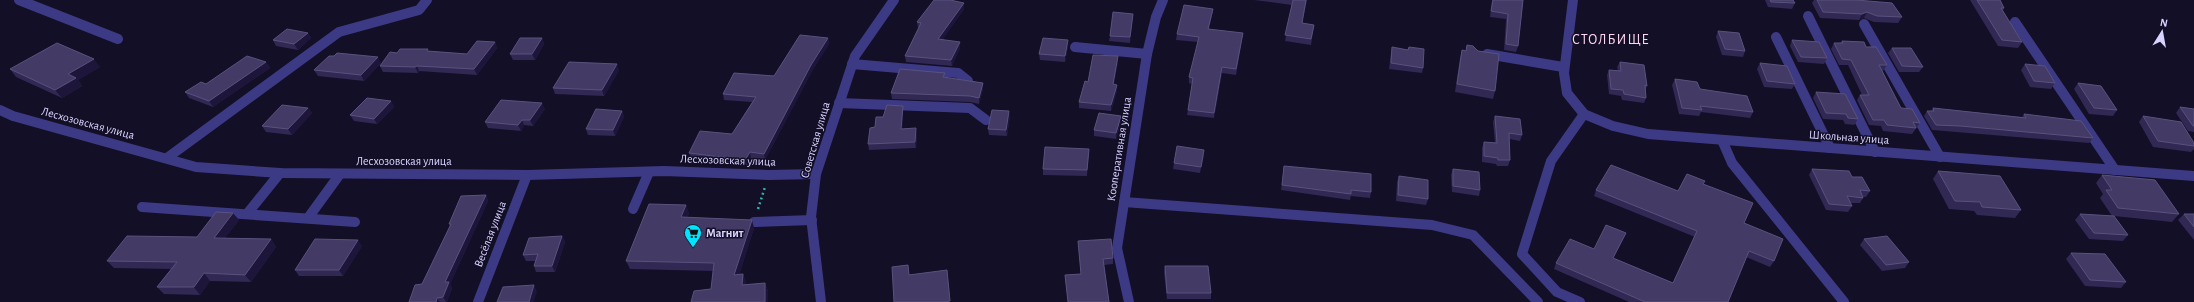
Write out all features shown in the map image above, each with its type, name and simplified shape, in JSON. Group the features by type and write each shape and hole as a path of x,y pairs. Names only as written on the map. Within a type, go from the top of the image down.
{"street":[{"path":"18,0 118,39"},
{"path":"167,158 340,32 419,10 427,0"},
{"name":"Советская улица","path":"821,302 812,220 815,179 855,56 894,0"},
{"name":"Кооперативная улица","path":"1129,302 1117,248 1147,54 1156,17 1163,0"},
{"path":"1572,0 1563,67 1567,93 1584,114 1551,162 1522,254 1558,292 1580,302"},
{"path":"1808,16 1875,152"},
{"path":"2015,22 2115,170"},
{"path":"1864,24 1940,157"},
{"path":"1776,38 1830,148"},
{"path":"1075,47 1147,54"},
{"path":"1477,52 1563,67"},
{"path":"852,64 958,73 968,82"},
{"path":"839,103 970,108 986,120"},
{"name":"Лесхозовская улица","path":"0,110 13,116 196,167 280,173 527,175 649,172 769,175 815,179"},
{"name":"Школьная улица","path":"1584,114 1613,126 1648,134 2194,176"},
{"path":"1722,140 1732,163 1844,302"},
{"path":"635,204 649,172"},
{"path":"248,214 280,173"},
{"path":"308,218 340,174"},
{"name":"Весёлая улица","path":"478,302 527,175"},
{"path":"1124,202 1432,225 1473,235 1538,302"},
{"path":"142,207 355,222"},
{"path":"754,222 812,220"}],"path":[{"path":"754,222 769,175"}],"building":[{"path":"934,0 950,0 964,3 938,39 960,42 951,60 905,56 921,23 917,22"},
{"path":"1293,0 1306,0 1302,23 1314,25 1311,39 1285,35"},
{"path":"1493,0 1523,0 1518,46 1506,44 1508,14 1491,11"},
{"path":"1770,0 1793,0 1795,3 1771,2"},
{"path":"1817,0 1856,0 1892,3 1902,17 1877,16 1867,12 1862,14 1823,12"},
{"path":"1977,0 2000,0 2004,8 2001,8 2022,42 2002,40"},
{"path":"1184,5 1213,9 1208,29 1243,33 1236,69 1222,67 1214,113 1188,110 1193,78 1189,77 1199,37 1177,34"},
{"path":"1113,12 1133,14 1130,37 1110,36"},
{"path":"287,29 308,33 294,44 273,40"},
{"path":"1718,31 1739,33 1745,51 1725,49"},
{"path":"800,35 828,38 811,65 764,154 750,152 745,160 689,153 700,131 732,134 756,97 723,94 734,73 774,76"},
{"path":"520,38 542,38 532,54 510,54"},
{"path":"1043,38 1068,40 1065,56 1039,54"},
{"path":"1792,40 1819,42 1827,58 1801,57"},
{"path":"477,41 495,42 474,69 380,66 390,52 397,53 400,49 428,49 427,51 467,54"},
{"path":"1842,41 1864,42 1866,47 1876,47 1887,65 1879,65 1901,108 1912,109 1920,123 1913,122 1916,128 1887,125 1884,120 1873,120 1860,95 1869,95 1851,60 1842,59 1834,43 1843,43"},
{"path":"57,43 94,59 68,74 76,78 55,90 10,69"},
{"path":"1467,45 1473,46 1478,51 1499,54 1495,91 1457,84 1462,50 1466,51"},
{"path":"1392,47 1408,50 1409,47 1424,49 1423,68 1391,63"},
{"path":"1892,48 1911,48 1923,67 1902,66"},
{"path":"337,53 378,57 361,75 314,70 329,56 334,56"},
{"path":"1093,55 1118,56 1113,84 1117,85 1111,105 1079,102 1085,81 1088,82"},
{"path":"247,56 266,62 209,101 185,92 201,82 206,84"},
{"path":"569,62 617,64 602,90 553,88"},
{"path":"1620,62 1644,65 1647,86 1645,85 1646,98 1624,94 1623,90 1611,89 1609,70 1621,71"},
{"path":"1760,63 1787,66 1795,84 1767,81"},
{"path":"2025,64 2045,66 2055,83 2034,81"},
{"path":"900,69 945,73 943,77 983,83 979,98 970,96 891,93"},
{"path":"1675,79 1697,82 1700,89 1747,96 1753,112 1700,106 1702,110 1682,108"},
{"path":"2078,83 2101,86 2117,110 2094,108"},
{"path":"1816,92 1845,94 1858,119 1848,118 1846,114 1826,113"},
{"path":"367,98 391,101 374,119 350,115"},
{"path":"501,100 542,103 530,120 522,120 518,125 485,122"},
{"path":"282,105 308,108 288,129 262,126"},
{"path":"887,105 903,106 901,129 916,128 915,142 868,144 870,128 875,127 876,117 883,117"},
{"path":"2180,107 2194,109 2194,126 2193,126"},
{"path":"1933,108 2026,118 2024,114 2081,121 2093,138 1936,125 1927,111 1934,111"},
{"path":"596,109 622,111 613,130 586,129"},
{"path":"992,110 1009,111 1006,130 988,129"},
{"path":"1099,113 1121,116 1116,133 1094,130"},
{"path":"1495,116 1520,119 1522,135 1509,133 1510,160 1498,160 1498,158 1484,156 1484,142 1497,143"},
{"path":"2143,116 2181,122 2194,143 2194,146 2158,141"},
{"path":"1177,146 1204,150 1201,167 1174,163"},
{"path":"1045,147 1089,149 1087,170 1043,169"},
{"path":"1611,165 1678,191 1687,174 1705,181 1703,184 1753,203 1744,223 1783,239 1774,261 1749,251 1728,302 1645,302 1556,263 1570,239 1594,249 1606,225 1626,233 1613,258 1673,283 1697,231 1596,190"},
{"path":"1284,166 1371,174 1371,192 1351,190 1351,194 1282,185"},
{"path":"1453,169 1479,172 1480,190 1453,186"},
{"path":"1812,169 1849,171 1852,177 1862,177 1870,191 1860,190 1863,198 1847,196 1852,206 1829,204"},
{"path":"1938,171 2000,176 2021,210 1982,207 1980,202 1955,201"},
{"path":"2102,175 2155,180 2179,214 2118,208 2106,190 2112,190"},
{"path":"1399,176 1428,180 1428,199 1398,195"},
{"path":"486,195 445,282 449,282 443,297 437,298 436,302 409,302 415,285 422,284 451,224 449,224 461,196"},
{"name":"Магнит","path":"649,204 686,205 681,217 752,220 734,275 743,274 742,285 765,283 765,302 691,302 694,291 711,289 714,263 626,261"},
{"path":"216,212 233,213 214,238 271,239 245,275 204,273 194,287 157,287 177,262 107,261 127,236 197,237"},
{"path":"2080,214 2114,216 2128,235 2094,233"},
{"path":"2184,214 2194,214 2194,227"},
{"path":"562,236 552,266 534,266 538,254 523,255 529,238"},
{"path":"1887,236 1909,262 1886,265 1864,239"},
{"path":"315,239 358,240 339,270 295,270"},
{"path":"1111,239 1113,258 1103,259 1109,302 1068,302 1065,275 1081,274 1078,241"},
{"path":"2071,253 2105,254 2126,282 2090,280"},
{"path":"908,265 909,275 947,270 950,301 894,302 892,267"},
{"path":"1165,266 1208,266 1211,293 1167,293"},
{"path":"534,285 529,302 497,302 503,287"}],"place":[{"name":"Магнит","path":"693,248"}],"district":[{"name":"СТОЛБИЩЕ","path":"1611,39"}]}
